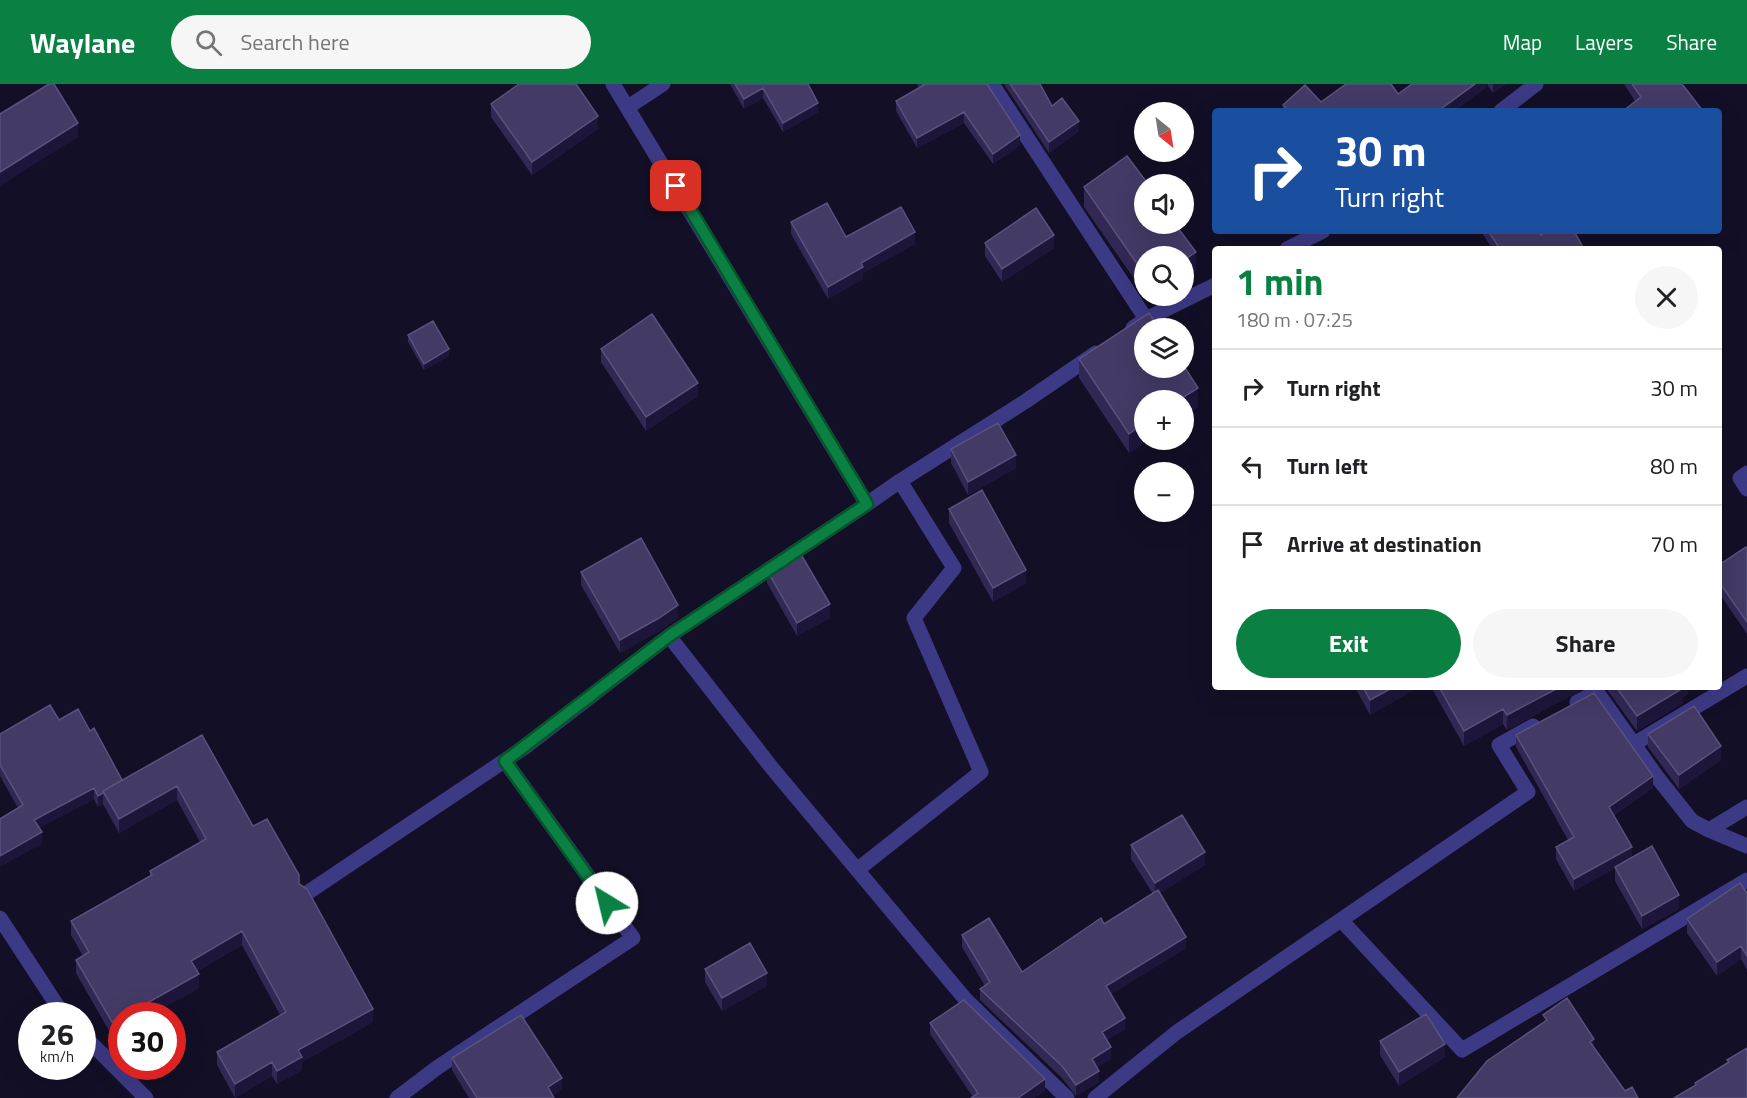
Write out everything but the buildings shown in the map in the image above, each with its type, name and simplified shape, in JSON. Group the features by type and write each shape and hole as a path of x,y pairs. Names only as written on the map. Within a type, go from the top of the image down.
{"street":[{"path":"613,84 867,504"},
{"path":"628,107 663,84"},
{"path":"992,84 1145,318"},
{"path":"1506,108 1536,84"},
{"path":"1293,246 1317,234"},
{"path":"1148,318 1212,286"},
{"path":"307,893 505,761 669,636 1026,401 1134,327"},
{"path":"1747,473 1740,478 1747,489"},
{"path":"857,870 981,772 914,618 954,568 900,482"},
{"path":"669,636 772,768 966,1000 1067,1098"},
{"path":"1634,744 1747,676"},
{"path":"1568,707 1597,692 1692,821 1747,846"},
{"path":"1095,1098 1178,1032 1528,792 1499,745 1548,718"},
{"path":"398,1098 438,1067 633,938 505,761"},
{"path":"1709,830 1747,807"},
{"path":"1341,920 1462,1050 1747,880"},
{"path":"0,918 55,1002"},
{"path":"96,1048 146,1098"}],"route":[{"path":"607,903 505,761 669,636 867,504 676,186"}]}
